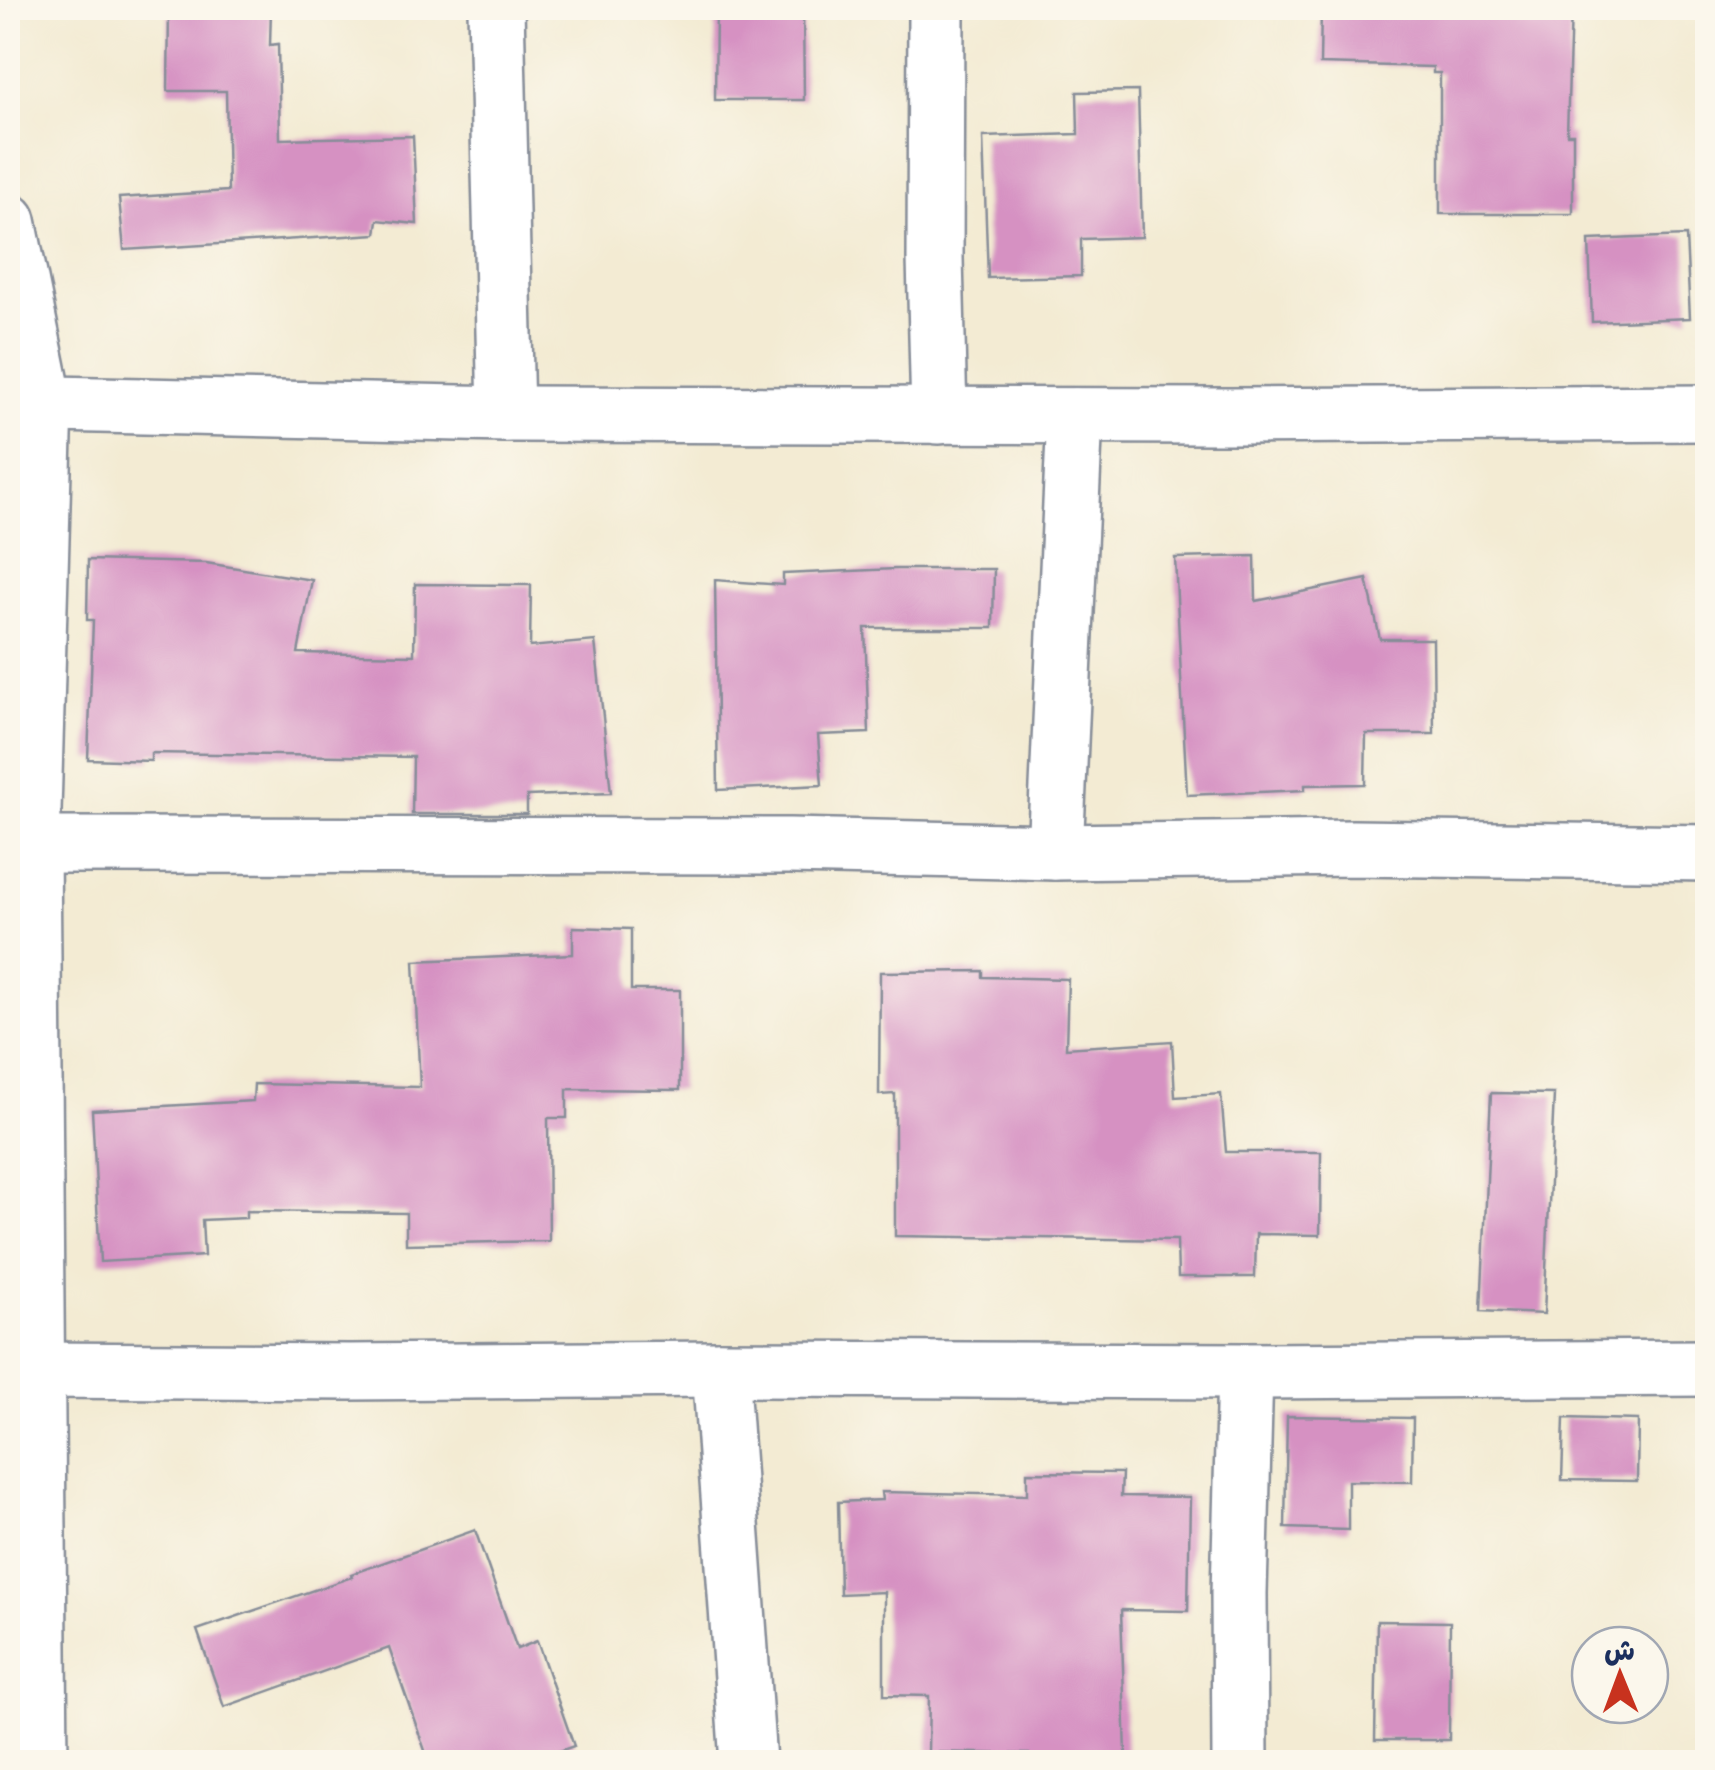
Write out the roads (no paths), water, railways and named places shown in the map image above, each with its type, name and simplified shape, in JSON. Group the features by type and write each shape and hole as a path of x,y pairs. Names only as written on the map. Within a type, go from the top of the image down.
{"street":[{"path":"496,8 506,414"},
{"path":"936,8 938,416"},
{"path":"8,222 26,403 40,1762"},
{"path":"26,403 506,414 1708,414"},
{"path":"1055,852 1075,416"},
{"path":"32,845 790,846 1055,852 1353,848 1708,854"},
{"path":"38,1370 1708,1368"},
{"path":"720,1369 748,1762"},
{"path":"1240,1762 1238,1593 1245,1371"}]}
